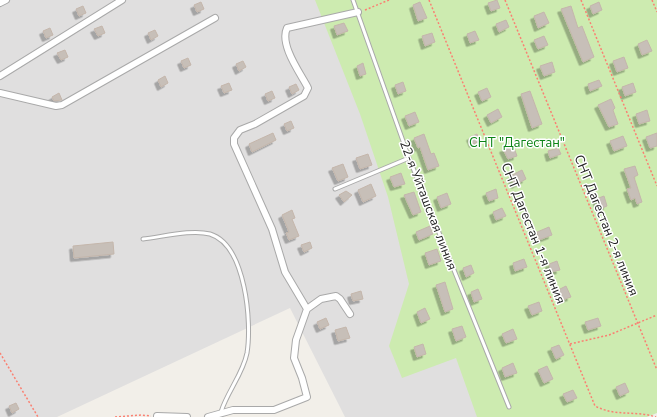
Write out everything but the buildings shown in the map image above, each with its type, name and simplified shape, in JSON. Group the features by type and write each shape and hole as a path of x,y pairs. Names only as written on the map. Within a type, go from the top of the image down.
{"street":[{"path":"0,3 6,0"},
{"path":"0,76 122,0"},
{"path":"307,309 285,272 272,229 234,144 234,138 240,130 261,121 304,96 307,91 308,88 306,84 294,66 286,38 287,28 358,12"},
{"path":"0,92 56,106 62,106 215,18"},
{"path":"208,417 221,412 233,410 274,410 307,397 302,378 294,358 293,350 307,309 321,300 336,296 340,299 350,314"},
{"path":"157,416 187,417"}],"lane":[{"name":"22-я Уйташская линия","path":"353,0 409,158 509,407"},
{"path":"335,189 409,158"},
{"path":"143,239 198,233 212,235 222,242 235,256 249,315 247,354 221,412"}],"path":[{"path":"358,12 389,0"},
{"name":"СНТ Дагестан 1-я линия","path":"429,0 595,406 615,414 644,413 656,417"},
{"name":"СНТ Дагестан 2-я линия","path":"505,0 657,370"},
{"path":"581,0 657,186"},
{"path":"652,0 657,12"},
{"path":"570,344 609,335 657,315"},
{"path":"0,353 38,417"},
{"path":"115,417 142,414 157,416"}],"shaded area":[{"path":"0,0 657,0 644,417 345,417 290,308 57,417 0,417"}],"green space":[{"name":"СНТ \"Дагестан\"","path":"315,0 657,0 657,413 647,417 477,417 456,358 402,378 389,346 409,284 388,197 360,114"}]}
